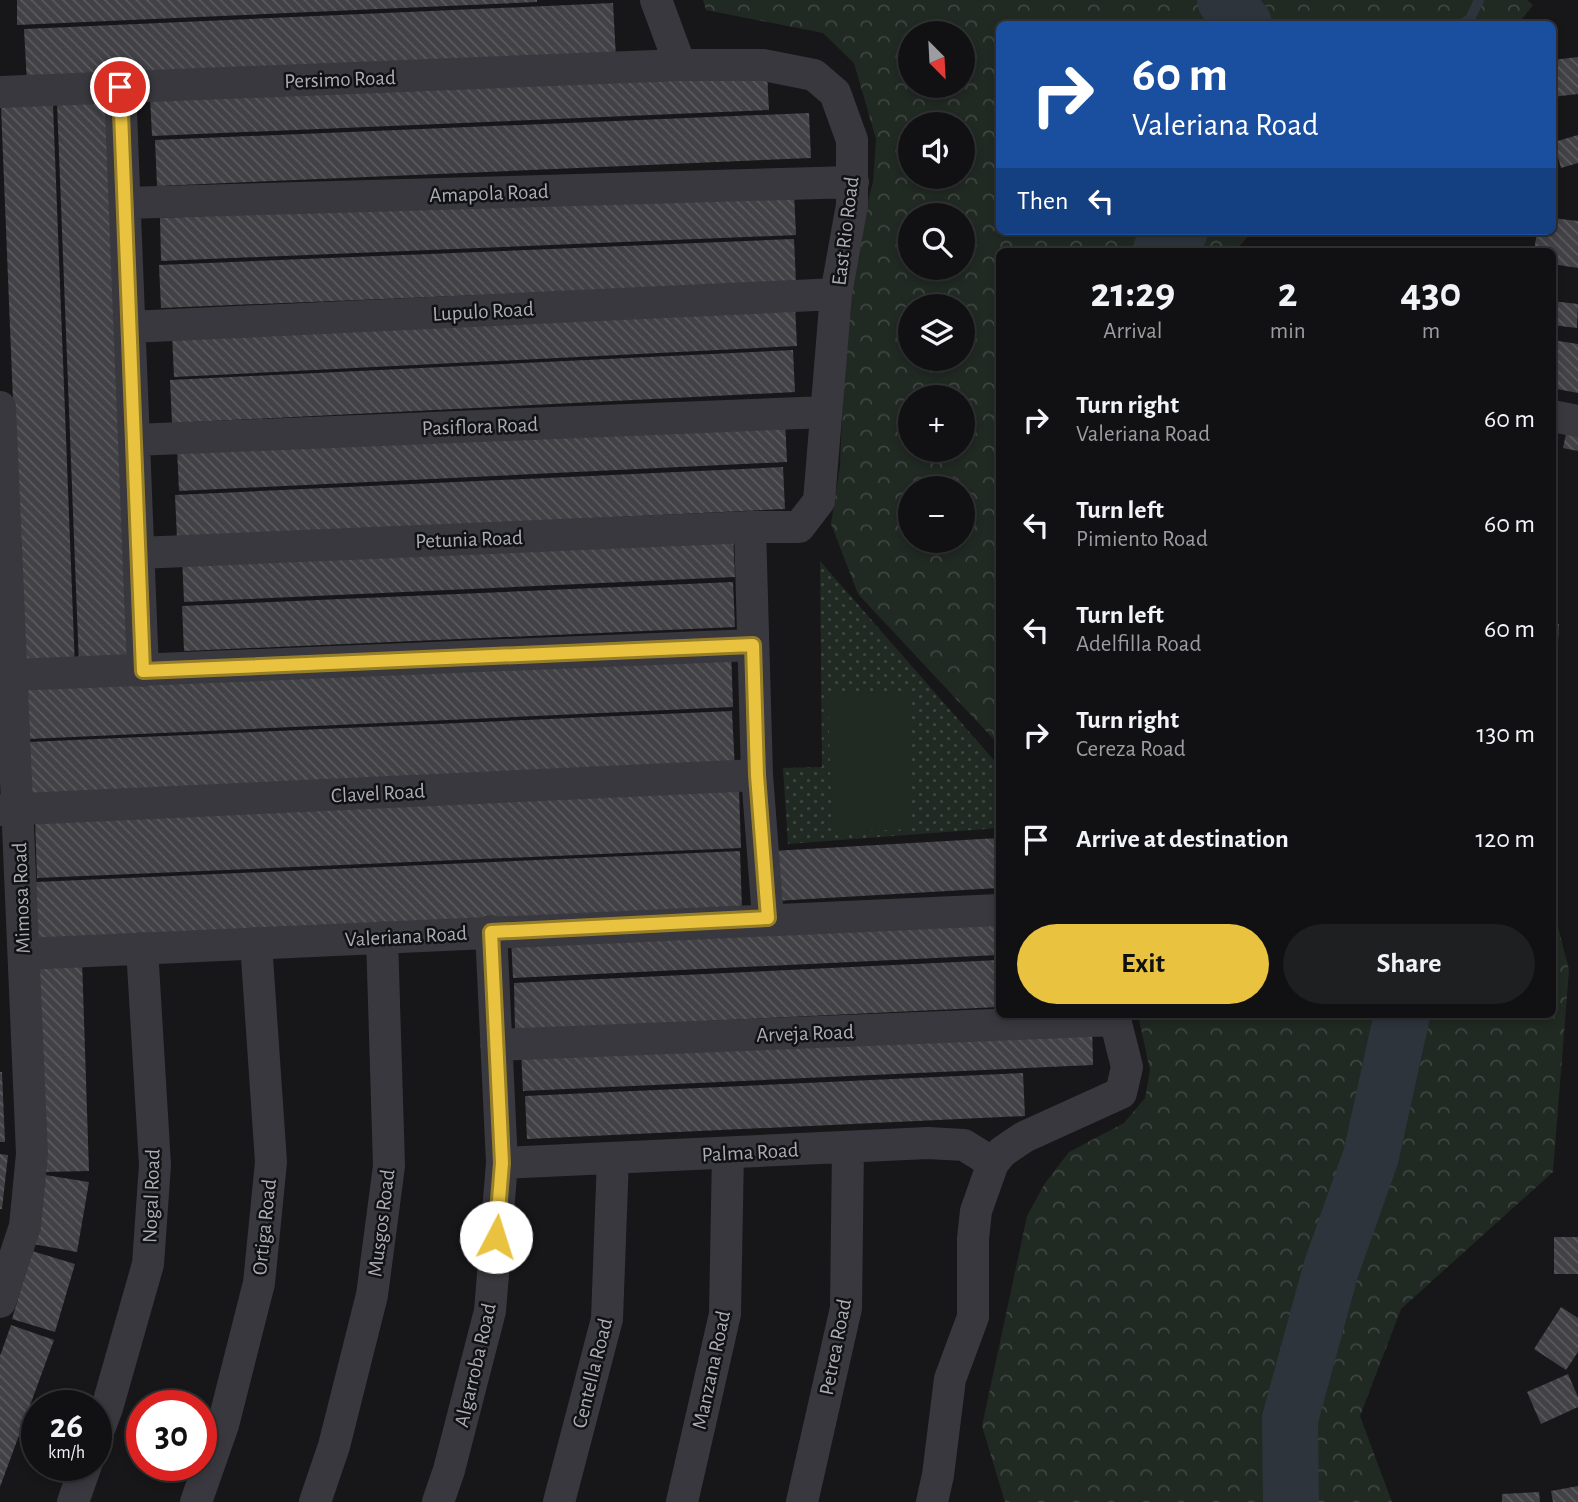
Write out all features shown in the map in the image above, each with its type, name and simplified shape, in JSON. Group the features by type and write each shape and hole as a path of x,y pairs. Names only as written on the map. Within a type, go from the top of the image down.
{"street":[{"path":"656,0 680,65"},
{"name":"Persimo Road","path":"0,92 680,65"},
{"name":"East Rio Road","path":"680,65 763,65 814,75 835,93 852,140 852,205 836,294 819,501 799,527"},
{"path":"120,87 143,671"},
{"name":"Amapola Road","path":"125,203 853,182"},
{"name":"Lupulo Road","path":"130,327 836,294"},
{"name":"Mimosa Road","path":"0,407 12,675 9,810 23,954 32,1154 25,1226 0,1302"},
{"name":"Pasiflora Road","path":"134,440 826,412"},
{"path":"1556,417 1578,421"},
{"path":"751,527 757,775 768,918"},
{"name":"Petunia Road","path":"139,553 799,527"},
{"path":"12,675 753,645"},
{"name":"Clavel Road","path":"9,810 757,775"},
{"name":"Valeriana Road","path":"23,954 768,918 996,910"},
{"name":"Algarroba Road","path":"438,1502 490,1311 502,1163 491,932"},
{"name":"Musgos Road","path":"315,1502 334,1446 372,1295 389,1166 382,937"},
{"name":"Ortiga Road","path":"196,1502 223,1425 258,1283 271,1162 256,943"},
{"name":"Nogal Road","path":"112,1390 148,1264 155,1165 142,948"},
{"path":"932,1502 950,1379 973,1317 973,1239 976,1211 993,1163 1002,1152 1024,1137 1121,1093 1127,1068 1114,1018"},
{"name":"Arveja Road","path":"496,1045 1114,1018"},
{"name":"Palma Road","path":"502,1163 928,1143 964,1145 993,1163"},
{"name":"Petrea Road","path":"802,1502 846,1308 848,1147"},
{"name":"Manzana Road","path":"682,1502 725,1314 728,1153"},
{"name":"Centella Road","path":"559,1502 607,1319 612,1158"},
{"path":"73,1502 80,1481"}],"green space":[{"path":"703,0 1527,0 1533,5 1520,21 996,21 996,235 1249,235 1238,248 996,248 996,742 858,594 831,524 840,466 848,277 873,182 876,139 854,63 823,33 706,10"},
{"path":"820,561 996,763 996,828 788,844 783,768 822,767"},
{"path":"908,692 912,829 832,832 828,695"},
{"path":"1556,919 1569,970 1553,1172 1401,1309 1360,1416 1392,1502 1005,1502 982,1426 1027,1216 1045,1183 1069,1152 1124,1123 1145,1098 1150,1070 1139,1018 1556,1018"}],"building":[{"path":"17,0 537,0 537,2 17,25"},
{"path":"613,3 616,58 27,84 24,29"},
{"path":"1578,57 1578,94 1556,97 1556,60"},
{"path":"767,72 769,110 152,136 150,97"},
{"path":"109,102 131,664 79,666 57,103"},
{"path":"53,105 75,668 24,670 1,107"},
{"path":"809,113 811,158 157,186 155,140"},
{"path":"1578,135 1578,163 1561,168 1556,141"},
{"path":"794,192 796,235 161,261 160,218"},
{"path":"1556,218 1578,221 1578,268 1556,265 1556,248 1535,248 1536,235 1556,235"},
{"path":"794,239 796,282 161,308 159,265"},
{"path":"1556,301 1578,304 1577,328 1556,325"},
{"path":"795,304 797,346 174,377 172,335"},
{"path":"1556,341 1578,344 1578,393 1556,389"},
{"path":"793,350 795,392 172,423 170,380"},
{"path":"785,420 787,462 179,491 177,449"},
{"path":"1568,424 1578,426 1578,451 1563,448"},
{"path":"783,467 785,509 177,538 175,495"},
{"path":"733,532 735,577 184,602 182,556"},
{"path":"733,582 735,627 184,651 182,606"},
{"path":"1556,624 1559,624 1557,660"},
{"path":"731,649 733,707 29,739 27,680"},
{"path":"732,711 735,770 31,800 28,742"},
{"path":"739,789 741,848 37,878 35,820"},
{"path":"996,838 996,888 775,901 772,851"},
{"path":"740,851 742,910 38,941 36,882"},
{"path":"996,914 996,955 513,978 511,937"},
{"path":"82,959 89,1171 44,1172 37,960"},
{"path":"996,960 996,1007 515,1030 514,983"},
{"path":"1092,1024 1093,1065 523,1091 521,1051"},
{"path":"2,1072 5,1142 0,1142"},
{"path":"1023,1073 1025,1116 527,1139 525,1096"},
{"path":"0,1154 8,1155 2,1209 0,1209"},
{"path":"45,1175 89,1182 77,1252 33,1244"},
{"path":"1554,1237 1578,1237 1578,1274 1554,1274"},
{"path":"32,1251 75,1264 55,1332 12,1319"},
{"path":"1561,1307 1578,1318 1578,1352 1566,1370 1534,1349"},
{"path":"11,1325 54,1340 36,1390 21,1390 21,1430 0,1487 0,1356"},
{"path":"1568,1374 1578,1397 1578,1407 1541,1424 1527,1392"},
{"path":"1578,1486 1578,1502 1553,1502 1551,1491"},
{"path":"1539,1492 1540,1502 1502,1502 1502,1494"}],"waterway":[{"path":"1225,0 1242,21"},
{"path":"1466,21 1479,0"},
{"path":"1164,248 1176,235"},
{"path":"1291,1502 1290,1419 1331,1269 1371,1156 1401,1018"}],"route":[{"path":"120,87 143,671 753,645 757,775 768,918 491,932 502,1163 496,1237"}]}
